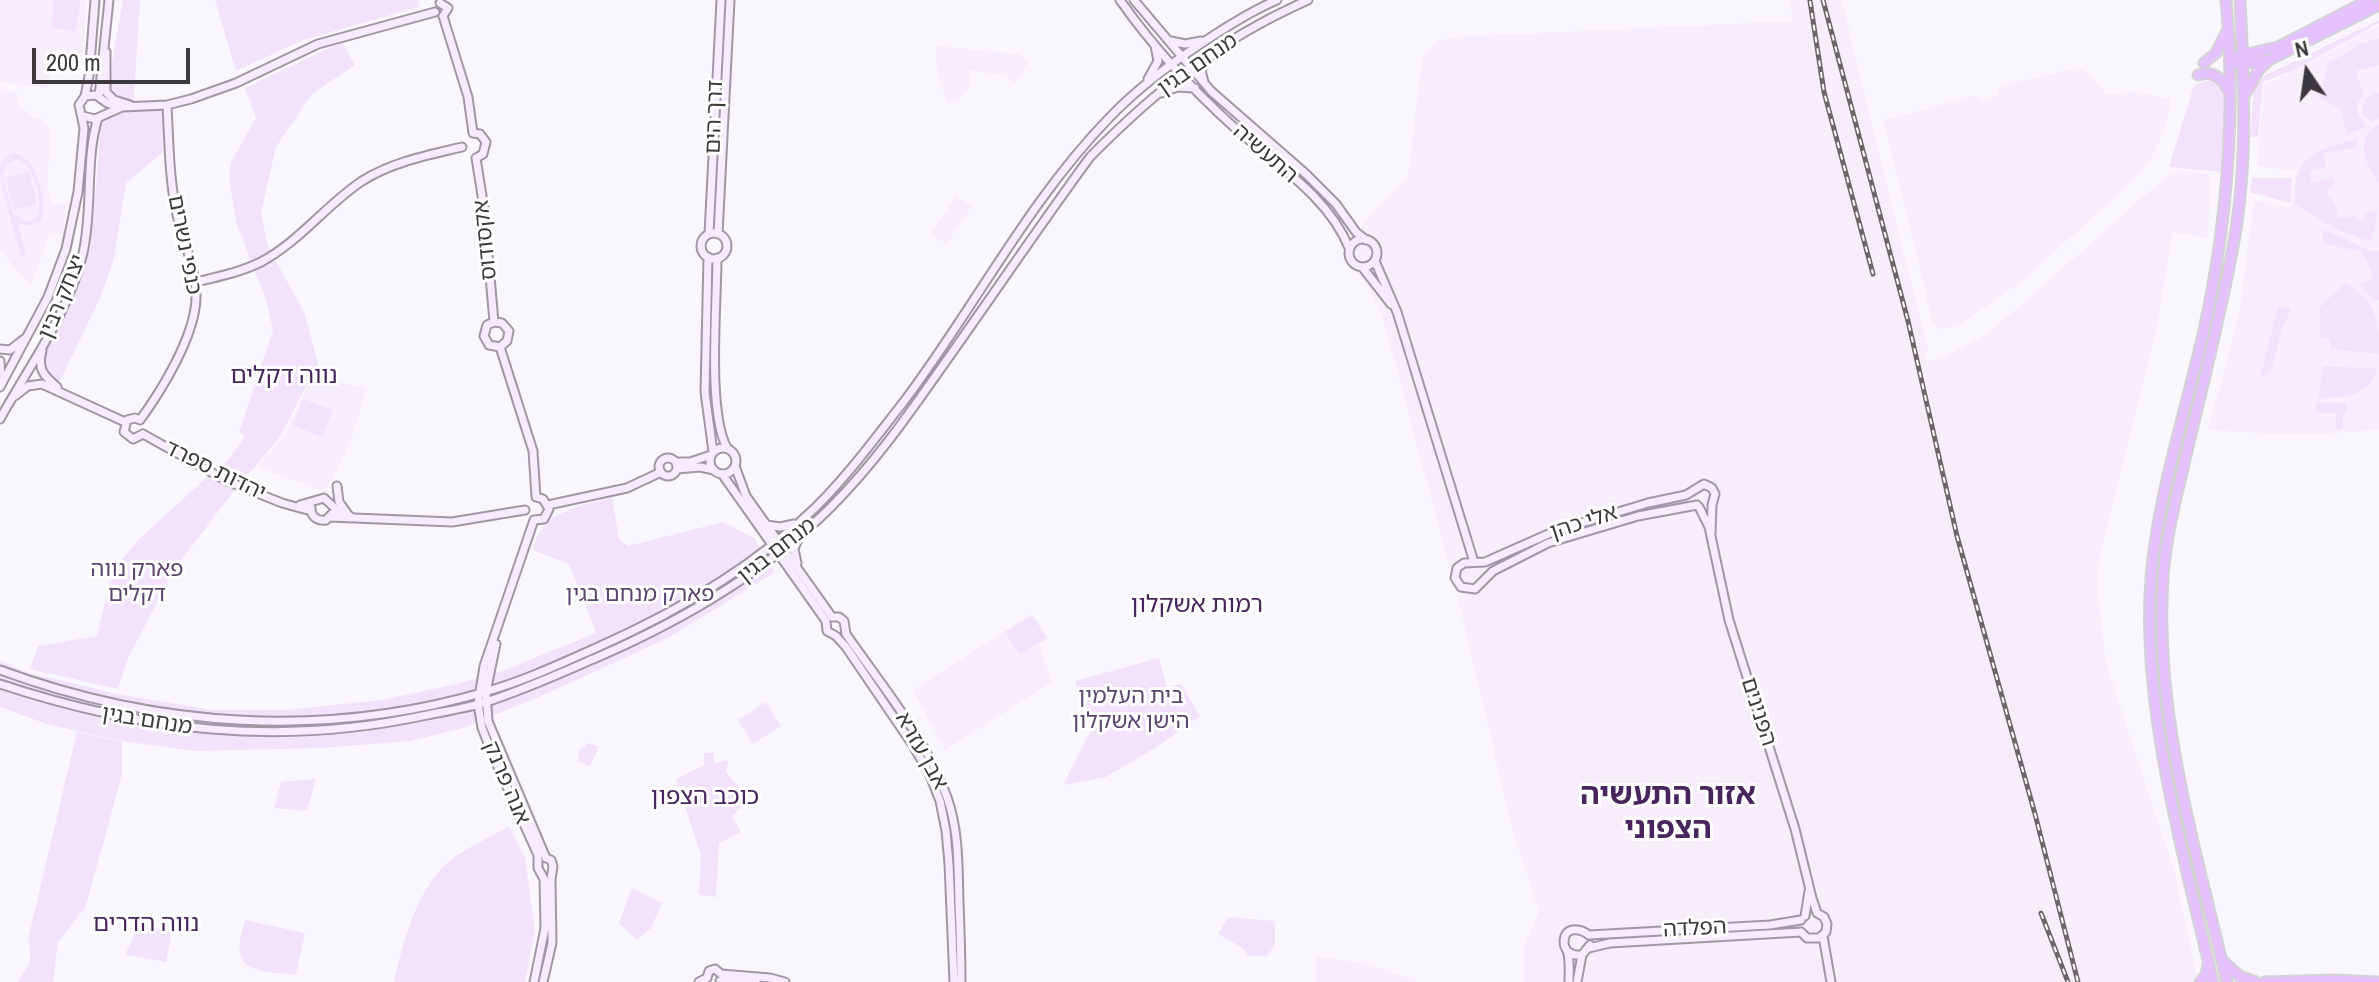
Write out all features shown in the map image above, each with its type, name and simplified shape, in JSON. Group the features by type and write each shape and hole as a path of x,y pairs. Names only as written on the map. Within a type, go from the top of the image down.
{"highway":[{"path":"2213,982 2161,735 2151,659 2151,578 2163,498 2204,330 2222,232 2232,98 2226,0"},
{"path":"2227,982 2192,834 2173,736 2162,621 2167,538 2234,241 2241,195 2244,96 2240,0"},
{"path":"2244,96 2266,56 2369,0"},
{"path":"2230,60 2266,56 2379,5"},
{"path":"2204,63 2223,42 2228,26"},
{"path":"2242,33 2249,44 2266,56"},
{"path":"2198,75 2212,73 2219,76 2232,98"},
{"path":"2222,960 2234,973 2256,982"},
{"path":"2200,982 2206,975 2208,961"},
{"path":"2265,982 2379,982"}],"street":[{"path":"95,0 89,76 85,96 79,105 83,116 89,119 122,107"},
{"path":"99,117 104,110 100,98 109,0"},
{"name":"דרך הים","path":"709,234 721,0"},
{"name":"דרך הים","path":"718,234 730,0"},
{"name":"התעשיה","path":"1120,0 1195,88 1318,202 1343,234 1349,248"},
{"name":"התעשיה","path":"1134,0 1205,84 1306,174 1366,240"},
{"name":"מנחם בגין","path":"0,670 109,704 207,719 252,722 360,716 482,693 510,684 662,618 774,542 835,487 905,400 1055,182 1110,116 1182,57 1277,0"},
{"name":"מנחם בגין","path":"0,684 102,714 159,724 223,731 327,730 395,722 481,703 663,628 725,591 781,550 833,506 886,446 1090,157 1146,102 1222,44 1308,0"},
{"path":"435,12 440,2 448,8 443,16"},
{"path":"85,96 122,107 167,105 236,83 318,44 435,12 443,16 468,97 473,133"},
{"path":"1166,38 1173,43 1185,44 1211,37"},
{"path":"104,38 106,92 114,100 136,107"},
{"path":"1136,92 1158,61 1155,44"},
{"path":"1205,84 1201,70 1222,44"},
{"path":"1146,102 1177,87 1195,88"},
{"name":"כנפי נשרים","path":"140,420 192,325 197,297 196,282 177,214 167,105"},
{"name":"יצחק רבין","path":"0,386 58,274 66,249 78,192 83,116"},
{"name":"יצחק רבין","path":"0,419 44,342 69,292 82,257 99,117"},
{"path":"473,133 480,134 486,142 483,154 476,158 467,155 462,147 466,136 473,133"},
{"path":"196,282 262,261 290,242 335,201 377,173 415,158 462,147"},
{"name":"אקסודוס","path":"476,158 484,208 494,322"},
{"path":"774,542 741,488 735,457 723,440 715,392 717,258 726,249 725,240 718,234 709,234 701,246 708,257 705,392 712,454 710,461 774,542 799,569 829,619"},
{"path":"1397,312 1363,268 1351,262 1349,248 1354,242 1366,240 1376,248 1375,261 1397,312 1463,532 1475,563 1482,570 1483,578 1475,589 1461,587 1455,578 1464,555 1463,532"},
{"path":"708,257 717,258"},
{"path":"1363,268 1375,261"},
{"path":"494,322 502,323 509,331 507,341 500,347 489,345 484,336 487,325 494,322"},
{"path":"0,349 15,348 28,335"},
{"path":"44,342 40,368 44,376 65,393"},
{"path":"500,347 533,451 536,497"},
{"path":"0,361 0,386"},
{"path":"11,399 28,386 37,384 65,393 125,422"},
{"path":"132,418 140,420 144,426 143,434 136,439 127,437 123,429 125,422 132,418"},
{"name":"יהדות ספרד","path":"143,434 227,481 288,505 312,507"},
{"path":"661,472 669,476 676,465 727,448"},
{"path":"661,472 663,460 670,458 676,465 718,472 730,472 735,466"},
{"path":"548,505 627,488 661,472"},
{"path":"1704,484 1712,488 1715,497 1712,505 1698,506 1693,499 1693,491 1704,484"},
{"path":"337,486 339,502 352,516"},
{"name":"אלי כהן","path":"1475,563 1493,559 1567,526 1693,491"},
{"path":"525,510 527,503 536,497 543,499 548,505 548,513 544,519 534,520"},
{"path":"330,517 333,508 330,501 318,499 312,507 319,520 330,517 462,522 525,510"},
{"name":"הפנינים","path":"1711,534 1712,505"},
{"name":"הפנינים","path":"1698,506 1711,534 1729,620 1795,829 1817,913"},
{"name":"אלי כהן","path":"1483,578 1528,553 1568,536 1638,516 1698,506"},
{"path":"333,508 372,520"},
{"path":"525,510 534,520"},
{"path":"481,703 484,666 534,520"},
{"path":"766,525 787,526 800,521"},
{"path":"799,569 794,549 804,531"},
{"path":"781,550 789,567 829,619"},
{"path":"762,564 778,563 789,567"},
{"path":"1461,564 1475,563"},
{"name":"אבן עזרא","path":"954,982 948,855 940,801 929,773 912,744 836,636 827,631 829,619 842,619 844,630 919,740 948,800 955,829 958,864 961,982"},
{"path":"482,693 499,626"},
{"path":"836,636 844,630"},
{"path":"489,673 499,682 510,684"},
{"path":"488,721 493,707 503,696"},
{"name":"אנה פרנק","path":"481,703 479,716 493,756 543,860"},
{"name":"אנה פרנק","path":"481,703 543,860"},
{"path":"455,709 471,711 479,716"},
{"path":"534,982 545,928 547,872 553,864 543,860 538,868 547,872"},
{"path":"543,982 552,943 547,872"},
{"name":"הפנינים","path":"1803,918 1810,889"},
{"path":"1827,960 1811,939 1801,932 1803,918 1817,913 1824,917 1827,924 1823,936 1831,982"},
{"name":"הפלדה","path":"1589,935 1770,925 1803,918"},
{"path":"1569,982 1568,952 1564,942 1568,932 1579,929 1589,935 1589,948 1582,955 1577,982"},
{"name":"הפלדה","path":"1589,948 1610,943 1801,932"},
{"path":"1811,939 1823,936"},
{"path":"1568,952 1582,955"},
{"path":"705,981 708,972 713,969 720,979"},
{"path":"720,979 770,978 785,982"},
{"path":"720,979 756,982"}],"shaded area":[{"path":"0,0 87,0 81,67 52,63 48,88 0,82"},
{"path":"1788,0 1842,0 1929,350 1924,354 1926,362 1939,359 1989,333 2167,176 2179,171 2210,174 2208,238 2173,232 2156,333 2101,550 2097,585 2106,663 2175,873 2198,982 1524,982 1524,946 1539,912 1512,829 1462,615 1383,318 1369,288 1342,255 1369,216 1408,177 1422,59 1435,41 1456,37 1794,21"},
{"path":"2379,25 2379,430 2298,435 2208,430 2239,314 2254,200 2291,208 2296,171 2257,166 2264,84 2296,71"},
{"path":"936,46 1019,54 1028,63 1015,83 1008,79 1009,76 969,70 971,87 960,98 948,103 937,74"},
{"path":"2070,69 2082,69 2089,73 2106,94 2136,92 2171,99 2167,122 2155,152 2120,193 2021,282 1962,323 1942,330 1933,324 1883,120 1975,96 1985,101 1991,100 2000,86"},
{"path":"0,91 17,93 20,105 34,118 41,118 47,124 51,132 47,187 54,205 65,204 64,235 50,234 31,285 0,251"},
{"path":"956,196 972,206 947,244 931,234"},
{"path":"313,376 367,388 353,435 333,479 324,491 258,467 283,437"},
{"path":"1032,614 1048,638 1039,644 1052,682 945,750 913,690"},
{"path":"1316,956 1368,964 1417,982 1316,982"}],"green space":[{"path":"54,0 80,0 76,31 51,28"},
{"path":"123,0 140,0 133,111 164,111 162,153 126,183 114,258 101,296 59,383 44,371 43,355 60,328 91,246 101,125"},
{"path":"215,0 419,0 419,7 303,40 236,71"},
{"path":"2379,20 2379,23 2297,69 2263,82 2258,137 2250,137 2254,86 2262,77"},
{"path":"2379,39 2379,65 2356,71 2363,95 2357,111 2367,126 2347,134 2340,108 2318,98 2329,63 2362,43"},
{"name":"פארק נווה דקלים","path":"342,42 355,65 312,94 276,147 261,213 268,247 304,312 318,363 280,437 174,570 128,658 118,689 30,669 38,646 97,636 112,572 139,539 223,466 245,437 239,432 273,330 266,300 236,222 229,177 231,162 256,118 245,88"},
{"path":"2214,79 2225,90 2223,172 2169,167 2194,85"},
{"path":"2376,91 2379,94 2379,118 2372,122 2362,113 2365,100"},
{"path":"2379,125 2379,183 2366,160 2364,144 2371,130"},
{"path":"2357,139 2358,147 2324,154 2326,166 2309,171 2312,183 2333,178 2335,183 2326,193 2335,205 2339,218 2356,216 2358,221 2366,219 2365,213 2378,210 2371,242 2336,229 2295,204 2297,179 2303,164 2324,149"},
{"path":"14,153 22,156 35,171 43,204 40,222 18,225 26,255 21,256 5,197 0,166","holes":["17,159 33,175 39,201 34,220 26,221 13,214 2,175 7,164"]},
{"path":"29,172 37,204 14,210 6,178"},
{"path":"2252,178 2292,178 2291,203 2250,192"},
{"path":"2323,229 2369,251 2379,251 2379,300 2375,301 2358,284 2370,281 2373,273 2361,251 2323,244"},
{"path":"2345,283 2364,298 2374,313 2379,354 2331,349 2330,338 2320,338 2320,307"},
{"path":"2278,306 2291,309 2281,330 2272,368 2260,378"},
{"path":"2323,366 2378,369 2368,385 2354,394 2318,398"},
{"path":"303,399 333,410 322,437 293,425"},
{"path":"2317,402 2347,403 2347,413 2343,413 2343,429 2336,429 2336,413 2316,413"},
{"name":"פארק מנחם בגין","path":"612,498 619,539 628,546 723,522 754,538 775,572 668,638 463,728 410,741 321,748 196,751 121,741 47,724 0,707 0,661 29,673 122,695 212,710 287,710 381,700 505,670 596,633 569,564 533,550 537,537 552,519 574,508"},
{"path":"1032,615 1047,638 1020,655 1005,632"},
{"name":"בית העלמין הישן אשקלון","path":"1159,658 1167,688 1181,684 1200,716 1106,777 1063,785 1092,728 1075,681"},
{"path":"766,702 781,726 753,744 738,720"},
{"path":"77,732 122,742 122,774 85,908 58,942 53,982 18,982 30,961 29,935"},
{"path":"588,743 599,747 590,766 578,761 579,751"},
{"path":"704,753 714,753 714,763 728,760 726,772 749,800 732,816 741,832 719,843 716,897 699,895 701,855 676,779 704,765"},
{"path":"316,779 307,811 274,808 281,782"},
{"path":"509,826 525,858 535,930 525,982 394,982 412,919 435,876 460,854"},
{"path":"632,888 662,903 651,928 637,940 619,923"},
{"path":"1229,917 1275,921 1275,945 1267,956 1249,956 1241,947 1218,934"},
{"path":"245,920 305,933 296,975 263,971 248,965 240,952"},
{"path":"139,924 172,931 166,962 125,955"}],"railway":[{"path":"1823,0 1908,321 1957,536 2035,814 2078,982"},
{"path":"1810,1 1824,92 1873,274"},
{"path":"2041,913 2068,982"}],"district":[{"name":"נווה דקלים","path":"284,377"},
{"name":"רמות אשקלון","path":"1197,606"},
{"name":"כוכב הצפון","path":"705,798"},
{"name":"אזור התעשיה הצפוני","path":"1668,813"},
{"name":"נווה הדרים","path":"146,925"}]}
